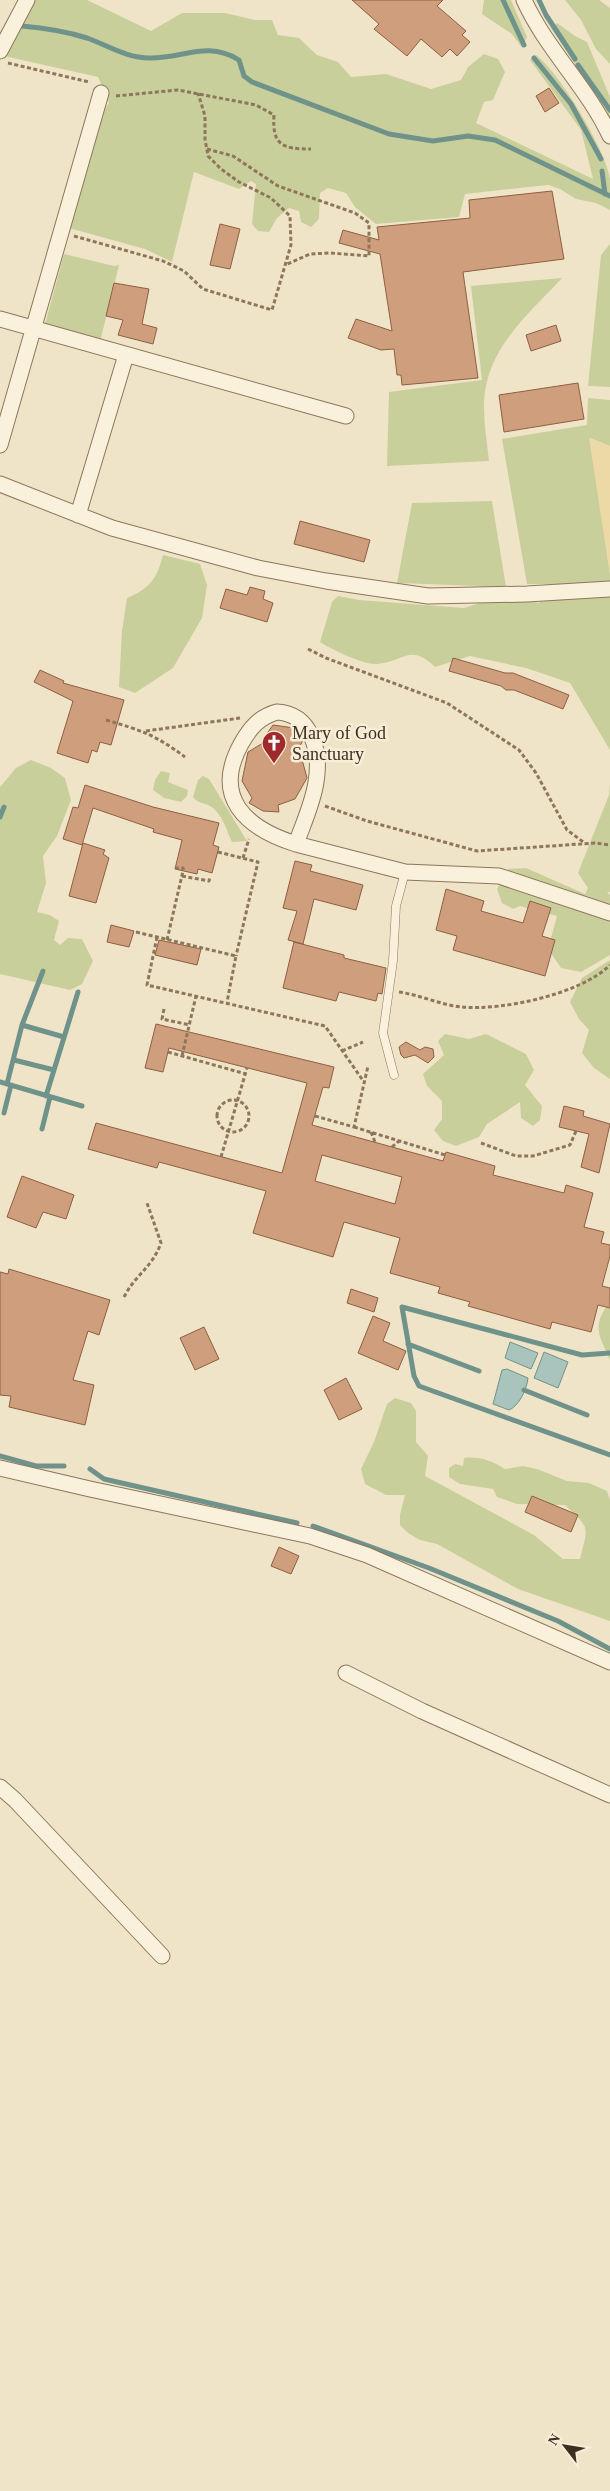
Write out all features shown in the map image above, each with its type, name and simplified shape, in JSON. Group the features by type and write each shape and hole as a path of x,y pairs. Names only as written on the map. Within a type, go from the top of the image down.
{"street":[{"path":"0,51 27,0"},
{"path":"524,0 548,42 602,119 610,136"},
{"path":"0,445 102,93"},
{"path":"0,319 346,416"},
{"path":"78,515 126,355"},
{"path":"0,484 112,528 258,568 326,581 428,596 527,594 610,589"},
{"path":"296,844 316,782 317,754 308,728 290,713 277,712 265,716 249,730 232,760 229,784 233,802 244,816 275,838 296,844 406,872 498,876 610,913"},
{"path":"0,1468 310,1536 367,1554 610,1662"},
{"path":"346,1673 422,1711 610,1796"},
{"path":"0,1787 15,1800 162,1956"}],"lane":[{"path":"394,1075 384,1034 396,906 406,872"}],"path":[{"path":"0,62 93,83 102,93 115,96 178,90 256,105 269,110 274,115 273,131 279,142 294,149 310,149"},
{"path":"62,233 163,261 184,270 203,289 272,310 291,245 290,216 271,198 220,169 208,156 205,116 198,93"},
{"path":"207,149 233,156 278,186 354,213 370,223 369,256 330,253 310,254 284,265"},
{"path":"308,649 326,658 447,703 519,750 536,773 567,830 586,844"},
{"path":"146,731 265,716"},
{"path":"106,720 146,731 163,740 184,757"},
{"path":"311,801 367,821 477,851 586,844 610,845"},
{"path":"218,852 258,862 227,1002"},
{"path":"167,940 183,868 176,868"},
{"path":"182,876 209,880 210,876"},
{"path":"136,932 236,956"},
{"path":"157,937 147,985 325,1026 364,1082"},
{"path":"389,990 462,1007 512,1006 561,992 590,979 610,965"},
{"path":"182,1056 196,996"},
{"path":"164,1010 162,1019 190,1025"},
{"path":"342,1051 363,1042"},
{"path":"168,1052 246,1074"},
{"path":"354,1127 368,1066"},
{"path":"221,1157 247,1068"},
{"path":"238,1101 247,1108 249,1121 241,1131 228,1132 218,1123 218,1112 224,1103 238,1101"},
{"path":"315,1116 445,1155"},
{"path":"481,1143 516,1156 533,1156 570,1145 576,1131"},
{"path":"370,1132 375,1142"},
{"path":"392,1147 400,1141"},
{"path":"124,1297 130,1285 156,1258 161,1243 147,1203"}],"green space":[{"path":"33,0 87,0 151,31 182,13 225,13 255,20 272,20 278,35 299,38 317,55 338,62 351,77 386,74 431,89 461,80 468,67 484,54 498,59 505,72 493,100 484,102 476,123 593,179 581,130 530,60 536,55 557,77 580,112 600,150 610,179 610,210 596,203 576,199 560,189 548,185 465,194 459,217 376,224 355,207 346,193 328,188 320,193 319,219 311,227 301,222 299,211 289,208 277,218 269,232 258,231 252,224 256,184 251,181 239,189 194,172 172,262 145,249 69,228 104,110 109,103 98,77 4,56"},
{"path":"484,0 511,0 527,37 522,48 512,34 482,14"},
{"path":"565,0 599,0 610,8 610,64 596,49 581,20"},
{"path":"557,23 587,42 610,97 610,117 551,28"},
{"path":"610,244 610,387 588,386 601,255"},
{"path":"64,254 114,266 119,265 100,342 44,328"},
{"path":"562,278 510,335 499,351 491,368 486,387 484,407 489,461 387,466 389,392 482,380 471,286"},
{"path":"588,398 610,400 610,446 590,438 610,574 610,750 570,683 526,668 470,656 435,667 419,656 413,655 372,664 348,656 320,642 332,602 338,596 359,600 464,608 482,602 510,599 539,603 555,584 527,584 502,439 587,425"},
{"path":"492,501 506,587 397,583 412,503"},
{"path":"163,555 200,564 207,585 202,618 173,668 135,693 119,687 122,631 127,598 151,582 155,577"},
{"path":"31,760 51,768 65,778 71,800 57,836 43,856 46,883 37,912 50,915 59,921 54,940 60,945 68,938 82,939 93,961 82,984 70,990 0,974 0,787 16,768"},
{"path":"161,771 170,773 168,782 188,790 187,796 181,802 164,798 153,790 155,780"},
{"path":"203,776 209,779 247,841 232,842 218,813 210,806 199,802 193,797 198,780"},
{"path":"610,783 610,892 607,892 610,895 610,955 581,972 561,968 548,949 557,916 520,906 513,909 502,903 497,889 508,869 526,868 585,894 588,888 578,873 609,795"},
{"path":"610,960 610,1079 594,1068 582,1053 589,1030 579,1019 570,1002 582,978"},
{"path":"445,1034 469,1039 486,1034 526,1054 534,1070 525,1085 542,1106 540,1120 533,1126 521,1118 520,1102 487,1124 479,1137 456,1146 443,1141 434,1130 442,1119 442,1101 427,1086 423,1074 444,1055 438,1041"},
{"path":"610,1302 610,1360 600,1337 599,1324 604,1310"},
{"path":"395,1398 411,1403 416,1411 416,1442 428,1456 425,1476 534,1535 563,1559 580,1559 586,1534 583,1524 565,1505 517,1504 497,1497 493,1489 460,1484 449,1477 449,1468 455,1464 463,1466 464,1458 481,1458 505,1469 523,1466 537,1469 567,1481 589,1483 607,1491 610,1500 610,1621 518,1589 437,1544 420,1540 408,1533 400,1525 400,1515 405,1495 386,1495 365,1484 361,1469 374,1442 387,1404"}],"sand":[{"path":"589,438 610,446 610,574"}],"water":[{"path":"510,1342 538,1353 531,1369 505,1358"},
{"path":"544,1352 568,1362 558,1388 534,1378"},
{"path":"507,1369 528,1378 522,1397 509,1410 493,1404 502,1370"}],"building":[{"path":"352,0 443,0 437,6 466,31 462,35 470,42 457,56 450,49 442,57 421,39 407,56 374,29 379,24"},
{"path":"549,88 559,103 545,112 536,96"},
{"path":"552,191 564,259 463,272 478,378 402,385 401,375 397,375 394,349 381,350 348,338 356,319 392,331 380,254 339,243 343,230 379,240 377,227 470,218 469,200"},
{"path":"220,224 240,229 230,269 210,265"},
{"path":"114,283 149,289 142,324 157,328 153,344 118,335 123,320 106,316"},
{"path":"556,325 561,341 531,351 526,335"},
{"path":"578,383 584,419 504,432 499,395"},
{"path":"300,521 370,540 364,562 294,544"},
{"path":"250,587 265,591 263,599 273,603 267,622 220,608 226,589 247,595"},
{"path":"453,658 505,673 513,673 569,695 563,709 514,690 506,690 501,686 449,671"},
{"path":"40,670 64,681 63,683 124,700 111,745 100,742 97,752 92,750 88,763 57,753 73,701 34,682"},
{"name":"Mary of God Sanctuary","path":"273,725 294,728 299,733 303,740 299,748 307,778 295,799 278,805 279,812 263,811 249,803 252,798 242,781 248,752 268,740 268,732"},
{"path":"85,785 153,807 219,823 213,845 219,847 212,873 198,869 197,874 175,869 182,840 153,832 154,829 93,808 82,845 63,839 73,807 78,808"},
{"path":"83,843 105,850 103,854 109,858 96,903 69,896"},
{"path":"295,861 312,865 310,871 363,885 356,910 314,899 303,944 288,940 297,911 283,908"},
{"path":"446,889 484,901 481,911 523,923 530,901 551,908 542,936 555,940 545,976 453,950 457,936 436,930"},
{"path":"111,925 134,931 129,947 107,942"},
{"path":"159,940 201,949 197,965 155,955"},
{"path":"294,942 344,955 344,958 386,968 382,994 378,993 376,1001 339,992 336,1001 283,988"},
{"path":"156,1024 334,1067 329,1088 323,1087 312,1125 443,1161 446,1152 495,1166 493,1175 564,1193 566,1185 593,1193 584,1227 604,1232 601,1243 610,1245 610,1256 602,1286 610,1288 610,1308 598,1305 591,1332 552,1322 550,1329 468,1306 470,1302 438,1293 440,1287 390,1273 400,1238 344,1222 333,1257 253,1233 266,1191 159,1162 157,1168 88,1149 96,1123 282,1173 307,1083 169,1048 163,1072 145,1068","holes":["322,1155 402,1177 395,1204 315,1181"]},
{"path":"406,1042 420,1050 425,1047 433,1049 434,1057 428,1063 415,1055 404,1058 399,1047"},
{"path":"564,1106 584,1111 583,1116 610,1124 599,1173 581,1167 589,1134 559,1127"},
{"path":"22,1176 74,1195 66,1219 43,1212 36,1228 7,1217"},
{"path":"9,1269 110,1300 99,1335 88,1331 73,1380 94,1385 85,1425 9,1407 11,1396 0,1395 0,1272 8,1274"},
{"path":"351,1289 378,1298 374,1312 347,1303"},
{"path":"373,1316 390,1323 383,1341 406,1351 398,1370 358,1353"},
{"path":"204,1327 219,1359 195,1370 180,1338"},
{"path":"346,1378 362,1409 339,1420 324,1390"},
{"path":"532,1496 578,1515 571,1532 525,1512"},
{"path":"279,1547 299,1556 291,1574 271,1566"}],"waterway":[{"path":"503,0 524,45"},
{"path":"539,0 546,15 575,59"},
{"path":"22,26 55,30 79,36 133,56 161,58 205,51 227,54 239,60 244,76 252,82 389,134 433,141 468,136 495,140 610,196"},
{"path":"534,58 571,104 601,159"},
{"path":"578,65 610,110"},
{"path":"602,171 605,194"},
{"path":"0,817 4,807"},
{"path":"7,1084 22,1025 43,971"},
{"path":"46,1096 78,992"},
{"path":"22,1025 64,1037"},
{"path":"14,1060 54,1070"},
{"path":"0,1082 82,1106"},
{"path":"4,1113 11,1085"},
{"path":"42,1129 50,1097"},
{"path":"610,1353 582,1355 402,1307 414,1376 419,1386 610,1455"},
{"path":"408,1344 479,1371"},
{"path":"524,1390 587,1415"},
{"path":"0,1456 36,1466 64,1466"},
{"path":"90,1469 104,1479 297,1523"},
{"path":"313,1526 429,1568 558,1621 610,1649"}],"place":[{"name":"Mary of God Sanctuary","path":"274,764"}]}
